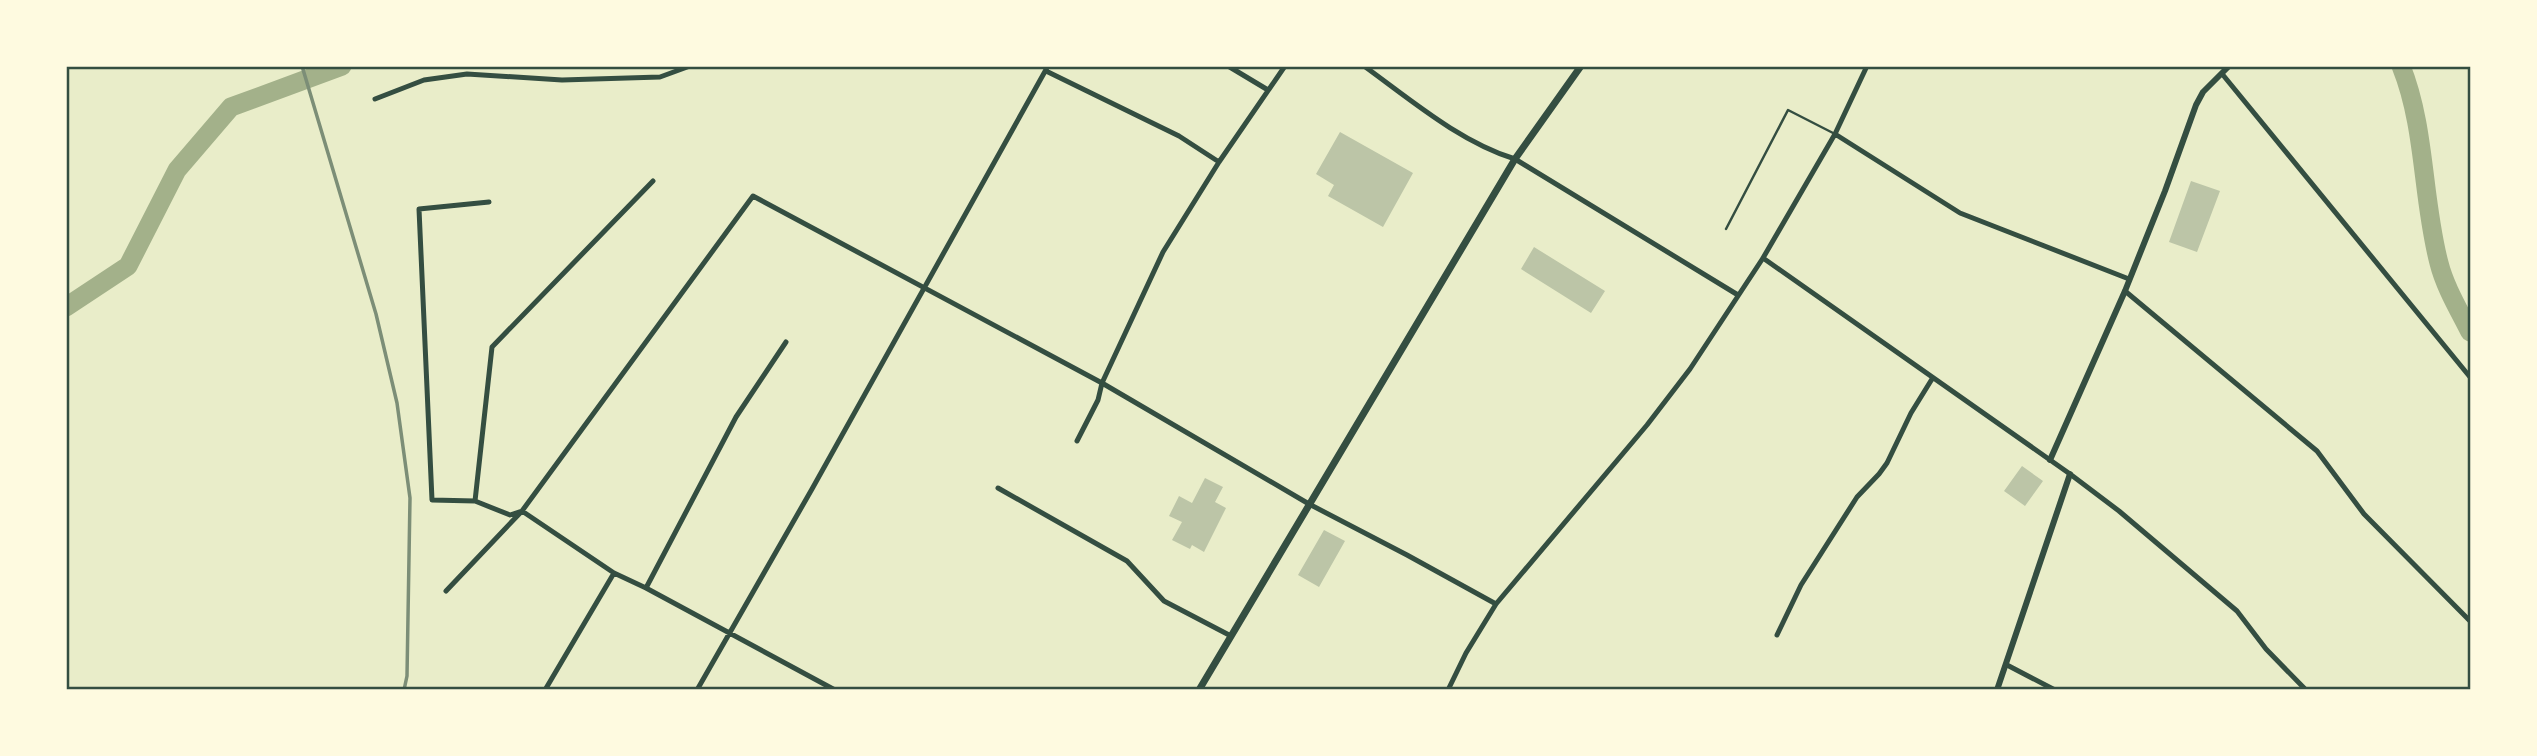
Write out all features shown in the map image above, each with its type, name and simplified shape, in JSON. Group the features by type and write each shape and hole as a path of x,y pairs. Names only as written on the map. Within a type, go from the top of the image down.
{"main road":[{"path":"1199,690 1516,159 1580,66"}],"street":[{"path":"375,99 424,80 467,74 562,80 660,77 690,66"},
{"path":"1228,66 1268,90"},
{"path":"1077,441 1163,253 1219,162 1285,66"},
{"path":"1364,66 1416,104 1488,150 1516,159 1738,295"},
{"path":"1449,689 1466,653 1496,604 1647,425 1690,369 1763,258 1835,134 1867,66"},
{"path":"2050,460 2125,291 2196,105 2203,92 2230,66"},
{"path":"697,690 813,489 1047,69 1179,136 1219,162"},
{"path":"2223,75 2470,377"},
{"path":"1835,134 1960,214 2129,279"},
{"path":"475,501 492,347 653,181"},
{"path":"446,592 523,511 753,196 1102,383 1308,505 1408,555 1496,604"},
{"path":"489,202 419,209 432,499 475,501 510,515 523,511"},
{"path":"1763,258 2119,511 2237,611 2266,649 2306,690"},
{"path":"2125,291 2317,451 2364,514 2470,621"},
{"path":"646,588 736,417 786,342"},
{"path":"1777,635 1801,585 1857,496 1880,474 1887,463 1911,413 1932,379"},
{"path":"1997,690 2070,474"},
{"path":"998,488 1127,561 1164,601 1231,636"},
{"path":"523,511 614,573 835,690"},
{"path":"545,690 614,573"},
{"path":"2007,665 2055,690"}],"lane":[{"path":"1726,229 1788,110 1835,134"}],"building":[{"path":"1340,132 1413,173 1383,227 1328,196 1334,185 1316,174"},
{"path":"2191,181 2220,191 2197,252 2169,242"},
{"path":"1534,247 1605,291 1591,313 1521,269"},
{"path":"2022,466 2043,481 2025,506 2004,491"},
{"path":"1205,478 1223,487 1215,502 1226,508 1204,552 1192,545 1190,549 1172,540 1182,522 1169,516 1179,496 1192,503"},
{"path":"1324,530 1345,541 1319,587 1298,575"}],"waterway":[{"path":"66,307 128,266 177,170 231,107 342,66"},
{"path":"2401,66 2420,139 2429,214 2439,263 2470,332"}],"railway":[{"path":"302,66 376,314 397,403 410,498 407,676 404,690"}]}
